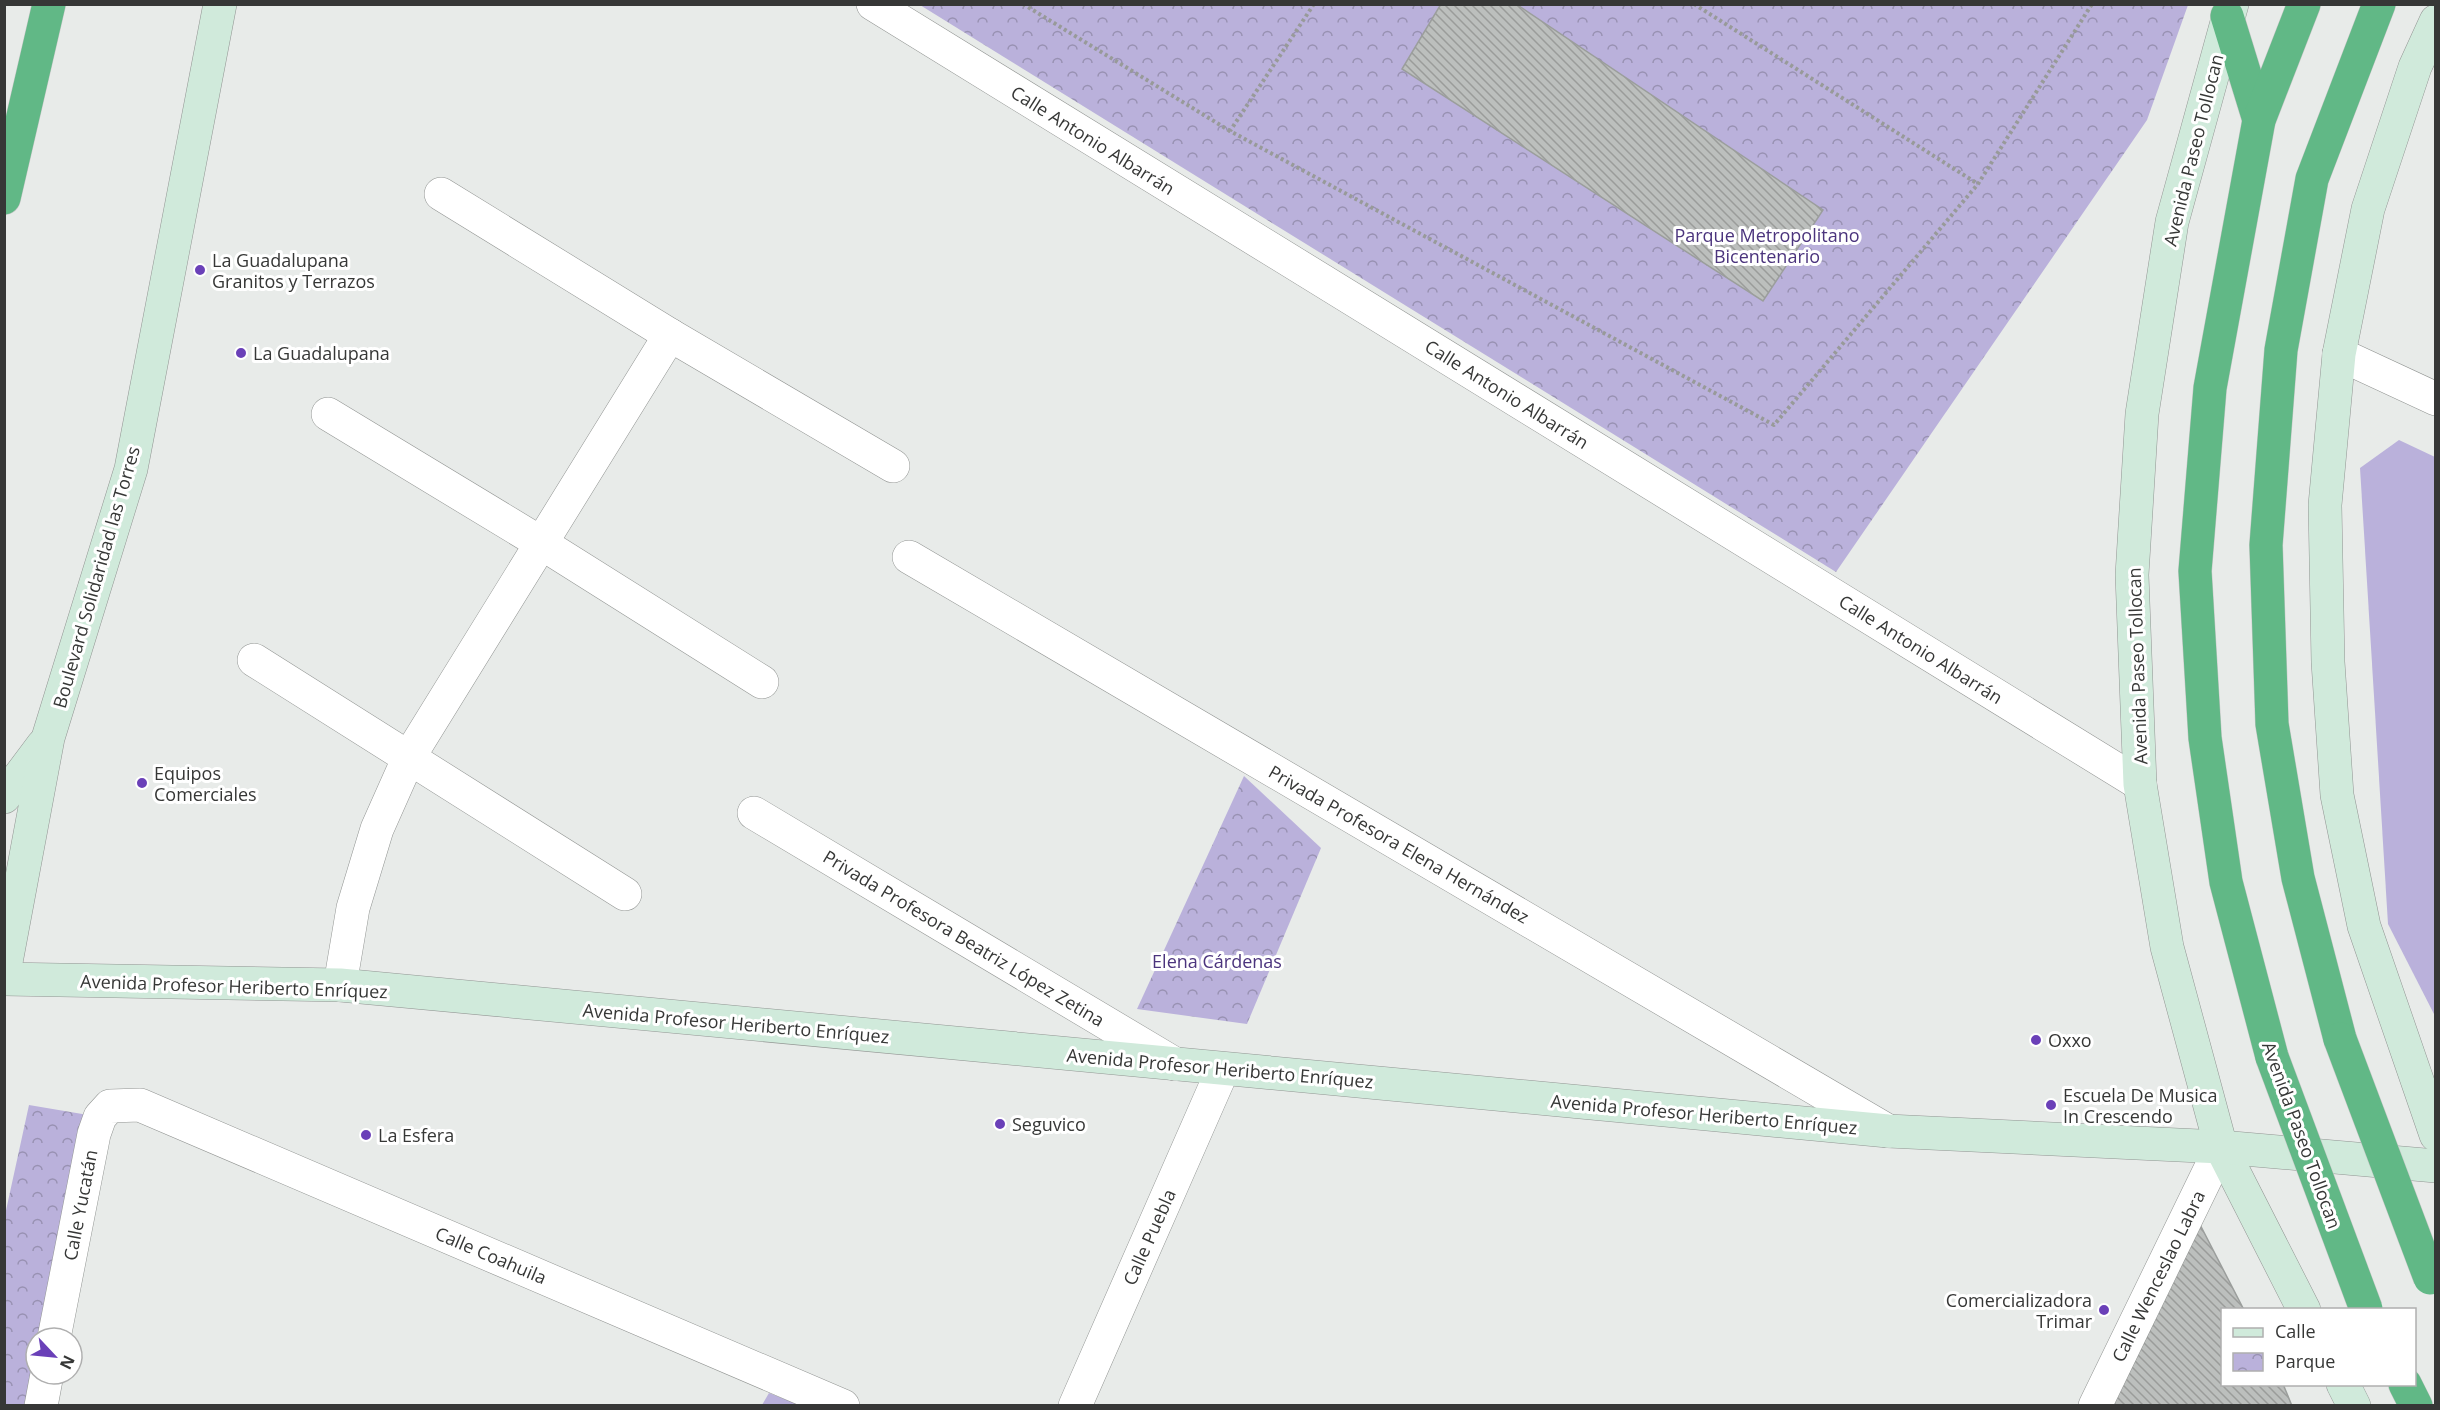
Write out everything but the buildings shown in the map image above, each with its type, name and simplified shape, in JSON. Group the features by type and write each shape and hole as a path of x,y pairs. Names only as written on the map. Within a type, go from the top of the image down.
{"highway":[{"path":"4,198 49,4"},
{"name":"Avenida Paseo Tollocan","path":"2304,4 2259,120 2210,388 2195,571 2205,738 2226,882 2272,1057 2366,1308"},
{"path":"2379,4 2312,179 2281,350 2266,545 2272,724 2298,878 2340,1039 2433,1284"},
{"path":"2230,10 2259,120"},
{"path":"2406,1386 2415,1406"}],"main road":[{"name":"Boulevard Solidaridad las Torres","path":"4,973 48,738 131,469 220,4"},
{"name":"Avenida Paseo Tollocan","path":"2230,10 2172,222 2142,414 2133,575 2140,784 2167,947 2221,1148 2303,1308"},
{"path":"2436,21 2415,67 2368,209 2339,354 2325,505 2328,662 2337,795 2364,926 2436,1135"},
{"path":"4,797 48,738"},
{"name":"Avenida Profesor Heriberto Enríquez","path":"4,980 340,985 1888,1131 2221,1148 2436,1166"},
{"path":"2344,1386 2354,1406"}],"street":[{"name":"Calle Antonio Albarrán","path":"873,4 2140,784"},
{"path":"441,194 670,335 893,466"},
{"path":"340,985 353,908 377,829 409,757 670,335"},
{"path":"2339,354 2436,399"},
{"path":"328,414 541,543 762,682"},
{"name":"Privada Profesora Elena Hernández","path":"909,558 1888,1131"},
{"path":"254,660 625,894"},
{"name":"Privada Profesora Beatriz López Zetina","path":"754,813 1175,1064"},
{"name":"Calle Puebla","path":"1075,1406 1223,1069"},
{"name":"Calle Yucatán","path":"56,1326 94,1134 100,1117 110,1106 140,1105"},
{"name":"Calle Coahuila","path":"140,1105 843,1406"},
{"name":"Calle Wenceslao Labra","path":"2095,1406 2221,1148"},
{"path":"41,1406 45,1386"}],"path":[{"path":"1023,4 1230,131 1774,425 1978,184 2092,4"},
{"path":"1230,131 1314,4"},
{"path":"1694,4 1978,184"}],"green space":[{"name":"Parque Metropolitano Bicentenario","path":"920,5 2188,5 2147,120 1836,572"},
{"path":"2399,440 2435,457 2435,1016 2388,924 2360,468"},
{"name":"Elena Cárdenas","path":"1244,776 1321,848 1247,1024 1137,1009"},
{"path":"29,1105 100,1117 53,1326 24,1326 24,1386 35,1386 35,1405 5,1406 5,1215"},
{"path":"769,1393 800,1405 762,1405"}],"place":[{"name":"La Guadalupana Granitos y Terrazos","path":"200,270"},
{"name":"La Guadalupana","path":"241,353"},
{"name":"Equipos Comerciales","path":"142,783"},
{"name":"Oxxo","path":"2036,1040"},
{"name":"Escuela De Musica In Crescendo","path":"2051,1105"},
{"name":"Seguvico","path":"1000,1124"},
{"name":"La Esfera","path":"366,1135"},
{"name":"Comercializadora Trimar","path":"2104,1310"}]}
